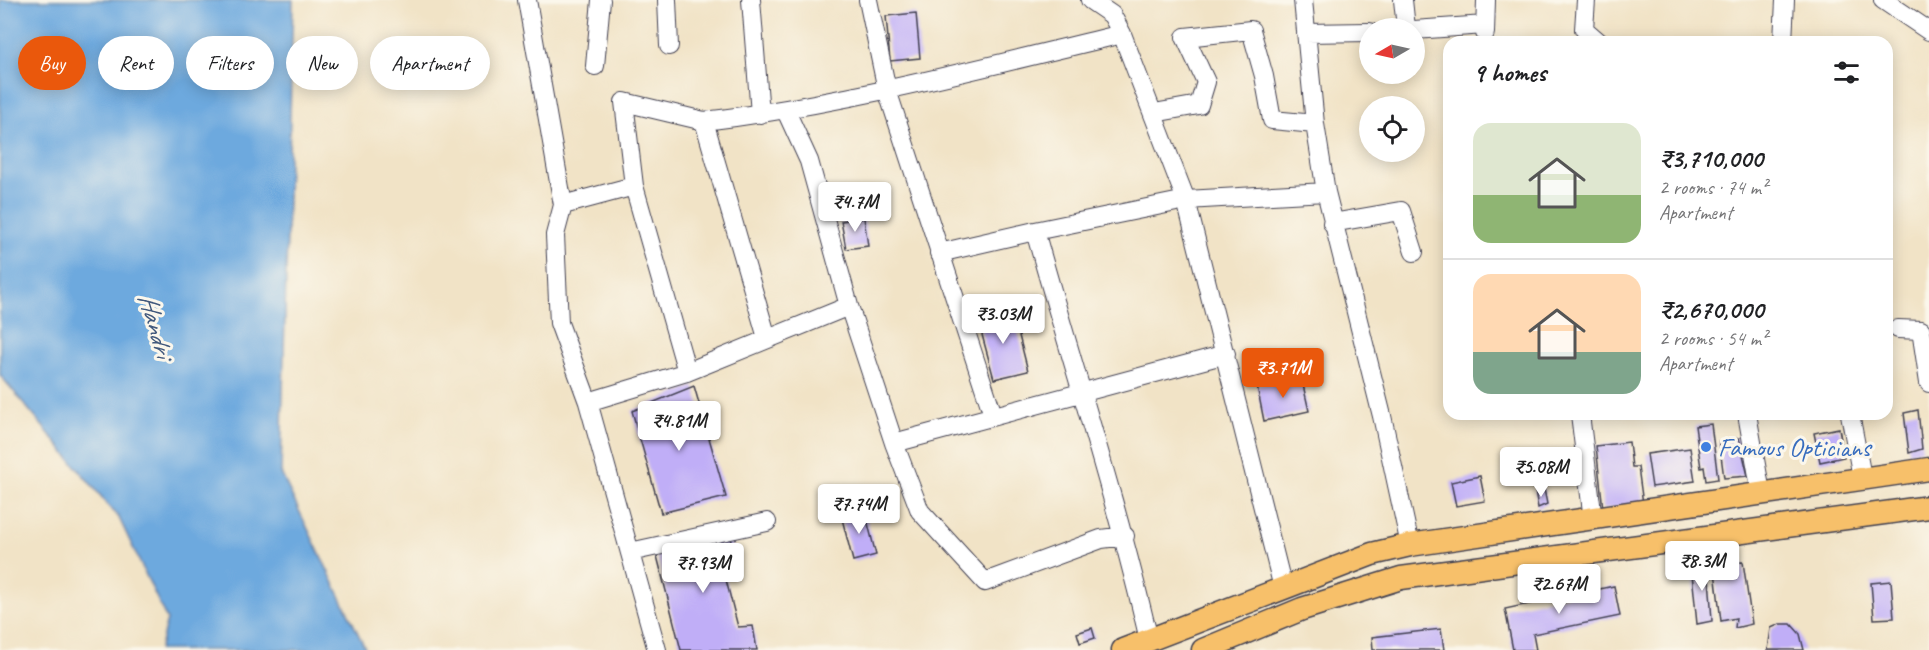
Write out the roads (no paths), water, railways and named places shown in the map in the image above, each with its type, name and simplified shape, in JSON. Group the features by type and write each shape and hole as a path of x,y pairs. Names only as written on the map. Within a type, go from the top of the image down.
{"main road":[{"path":"1123,650 1372,554 1410,545 1929,469"},
{"path":"1203,650 1292,613 1376,584 1401,578 1929,507"},
{"path":"1283,588 1292,613"}],"street":[{"path":"527,0 563,205 555,235 559,323 588,402 657,650"},
{"path":"596,66 601,0"},
{"path":"667,0 669,46"},
{"path":"751,0 760,114"},
{"path":"868,0 887,90 993,415"},
{"path":"1090,0 1112,15 1122,34 1186,201 1283,588"},
{"path":"1303,0 1315,124 1332,223 1382,416 1410,545"},
{"path":"1403,0 1405,18"},
{"path":"1425,30 1485,29 1486,0"},
{"path":"1586,0 1584,29 1592,36"},
{"path":"1783,36 1785,0"},
{"path":"1883,0 1906,7 1929,31"},
{"path":"1154,113 1199,105 1206,82 1185,37 1251,30 1264,76 1272,120 1315,124"},
{"path":"1306,33 1359,32"},
{"path":"687,372 634,186 624,102 704,121 786,111 887,90 1122,34"},
{"path":"786,111 809,161 849,306 894,443 920,511 985,582 1101,538 1125,536"},
{"path":"704,121 767,338"},
{"path":"563,205 634,186"},
{"path":"939,253 1186,201 1326,192"},
{"path":"1332,223 1401,211 1414,252"},
{"path":"1035,231 1080,391 1125,536 1149,640"},
{"path":"588,402 687,372 849,306"},
{"path":"1898,329 1921,330 1929,383"},
{"path":"894,443 1080,391 1226,354"},
{"path":"1581,420 1593,520"},
{"path":"1748,420 1761,493"},
{"path":"1851,420 1862,477"},
{"path":"630,552 767,522"}],"water":[{"name":"Handri","path":"0,0 293,0 292,36 286,36 286,90 291,90 281,473 366,650 159,650 167,620 119,518 0,375"}],"place":[{"name":"Famous Opticians","path":"1706,447"}]}
